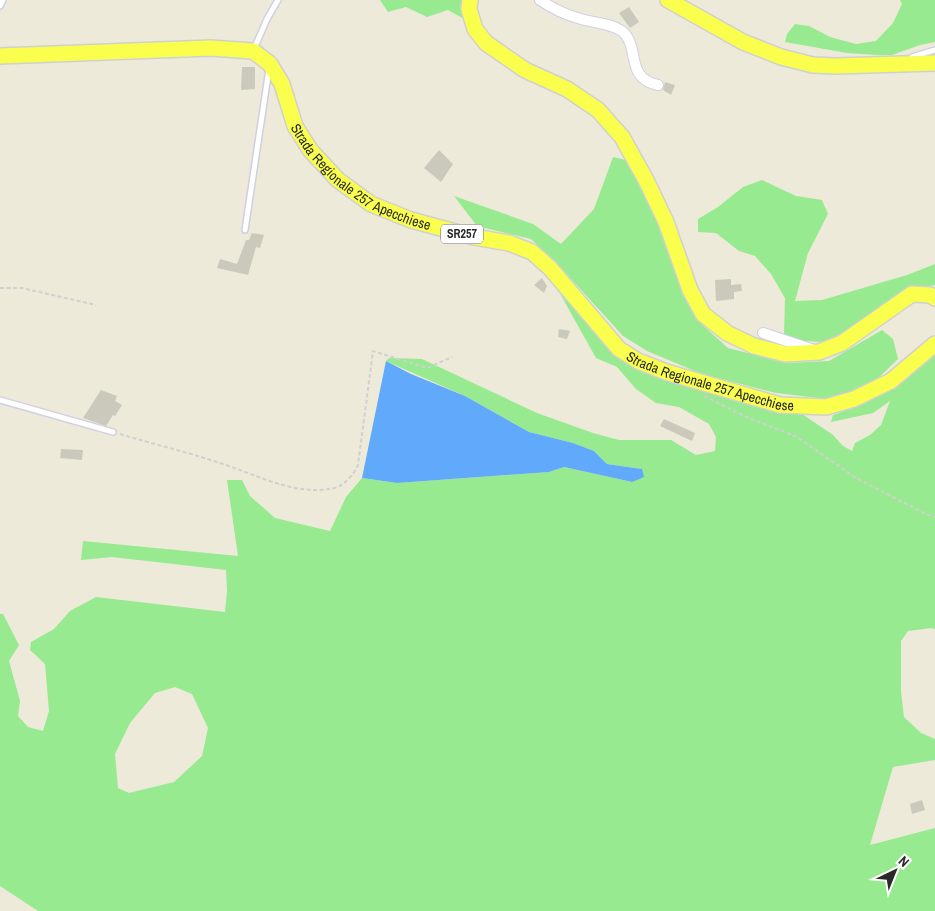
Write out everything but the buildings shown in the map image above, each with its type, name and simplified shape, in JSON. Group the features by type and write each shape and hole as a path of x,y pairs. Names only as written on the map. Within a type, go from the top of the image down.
{"main road":[{"path":"470,0 469,9 475,28 486,43 525,70 567,89 598,110 622,138 646,180 666,222 690,290 703,314 727,333 754,346 785,354 819,352 842,343 912,294 930,295 935,298"},
{"path":"668,0 743,42 781,57 813,65 935,63"},
{"name":"Strada Regionale 257 Apecchiese","path":"0,56 211,48 253,52 270,64 282,84 295,126 311,151 338,180 371,204 411,220 474,237 509,243 532,252 550,268 619,349 638,361 666,372 780,404 826,407 854,399 892,381 935,344"}],"street":[{"path":"540,0 554,10 580,19 610,25 622,32 629,41 634,62 641,78 649,83 658,84"},
{"path":"763,333 819,352"}],"lane":[{"path":"0,6 3,0"},
{"path":"253,52 267,19 278,0"},
{"path":"909,63 912,57 935,50"},
{"path":"245,230 270,64"},
{"path":"0,400 113,432"}],"path":[{"path":"0,288 22,288 96,305"},
{"path":"113,432 218,462 289,487 312,490 336,488 353,474 358,465 373,351 427,368 452,357"},
{"path":"703,395 744,416 797,438 856,478 935,517"}],"green space":[{"path":"380,0 479,0 476,8 466,20 448,10 427,17 406,7 388,12"},
{"path":"900,0 935,0 935,42 892,55 878,55 847,53 785,42 787,34 795,24 809,26 830,37 856,44 876,41 893,23 902,4"},
{"path":"613,157 626,160 638,180 668,241 697,320 728,348 786,363 829,361 882,330 893,339 898,359 870,386 827,399 776,393 702,374 647,351 623,336 564,271 531,239 477,226 454,196 533,224 561,244 594,209"},
{"path":"762,180 796,196 822,200 828,214 808,253 795,301 822,300 907,275 935,264 935,285 909,290 854,330 824,342 805,341 784,336 785,298 771,274 755,256 739,251 716,233 698,232 698,219 718,207 743,187"},
{"path":"553,281 609,346 780,414 802,414 833,435 843,446 852,451 855,443 870,435 881,425 890,401 873,413 831,422 833,415 862,405 900,384 935,350 935,629 908,631 901,641 901,691 904,717 921,733 935,739 935,760 893,767 870,845 935,828 935,911 38,911 0,886 0,614 3,614 19,645 9,661 20,701 18,716 28,727 43,731 49,711 45,664 30,650 31,642 54,629 70,611 96,597 225,612 226,570 112,557 81,560 83,541 238,556 227,480 242,480 250,496 275,518 330,531 346,497 362,478 397,483 549,472 564,467 632,482 642,469 607,464 594,451 573,443 529,432 465,396 386,361 389,358 422,359 537,413 593,433 619,440 671,440 696,455 715,451 716,437 709,424 679,407 656,403 636,389 617,367 596,358","holes":["175,687 192,694 208,728 202,756 174,782 129,793 118,788 115,754 130,723 155,693"]}],"water":[{"path":"386,361 411,374 465,396 529,432 573,443 594,451 607,464 642,469 644,477 632,482 564,467 549,472 397,483 362,478"}]}
